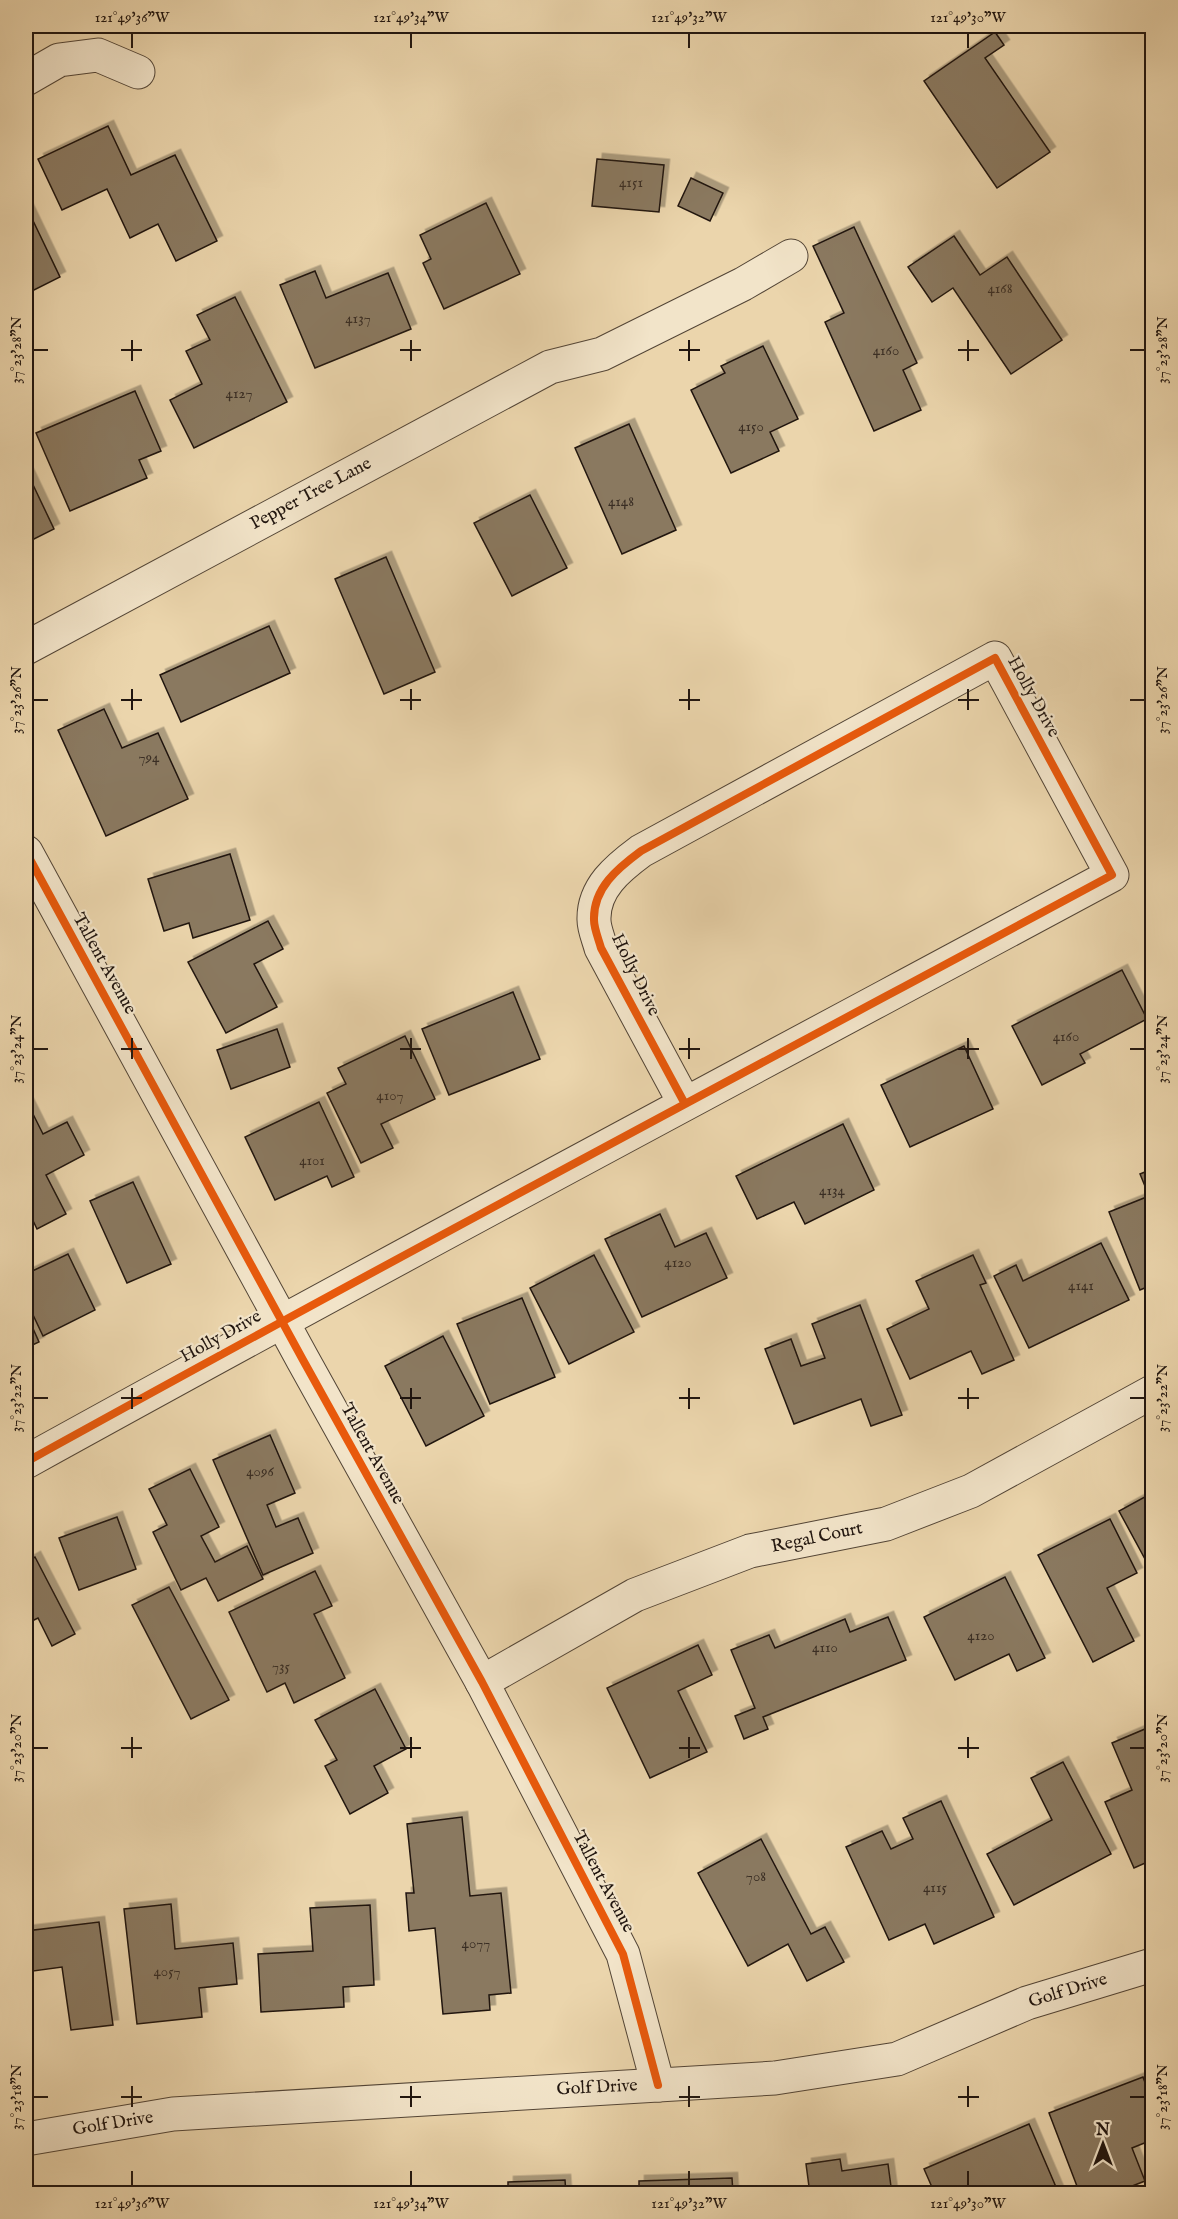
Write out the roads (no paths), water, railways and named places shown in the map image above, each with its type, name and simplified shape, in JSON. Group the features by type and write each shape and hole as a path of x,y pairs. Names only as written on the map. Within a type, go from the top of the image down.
{"street":[{"path":"26,79 60,60 98,55 138,72"},
{"name":"Pepper Tree Lane","path":"26,648 550,367 602,354 743,284 791,256"},
{"name":"Holly Drive","path":"26,1462 282,1320 685,1104 1112,875 995,658 640,851 615,870 598,894 594,920 601,948 685,1104"},
{"name":"Tallent Avenue","path":"26,852 482,1682 624,1954 658,2085"},
{"name":"Regal Court","path":"482,1682 635,1595 750,1551 886,1524 971,1491 1152,1392"},
{"name":"Golf Drive","path":"26,2139 173,2114 774,2078 897,2059 1027,2003 1152,1965"}]}
